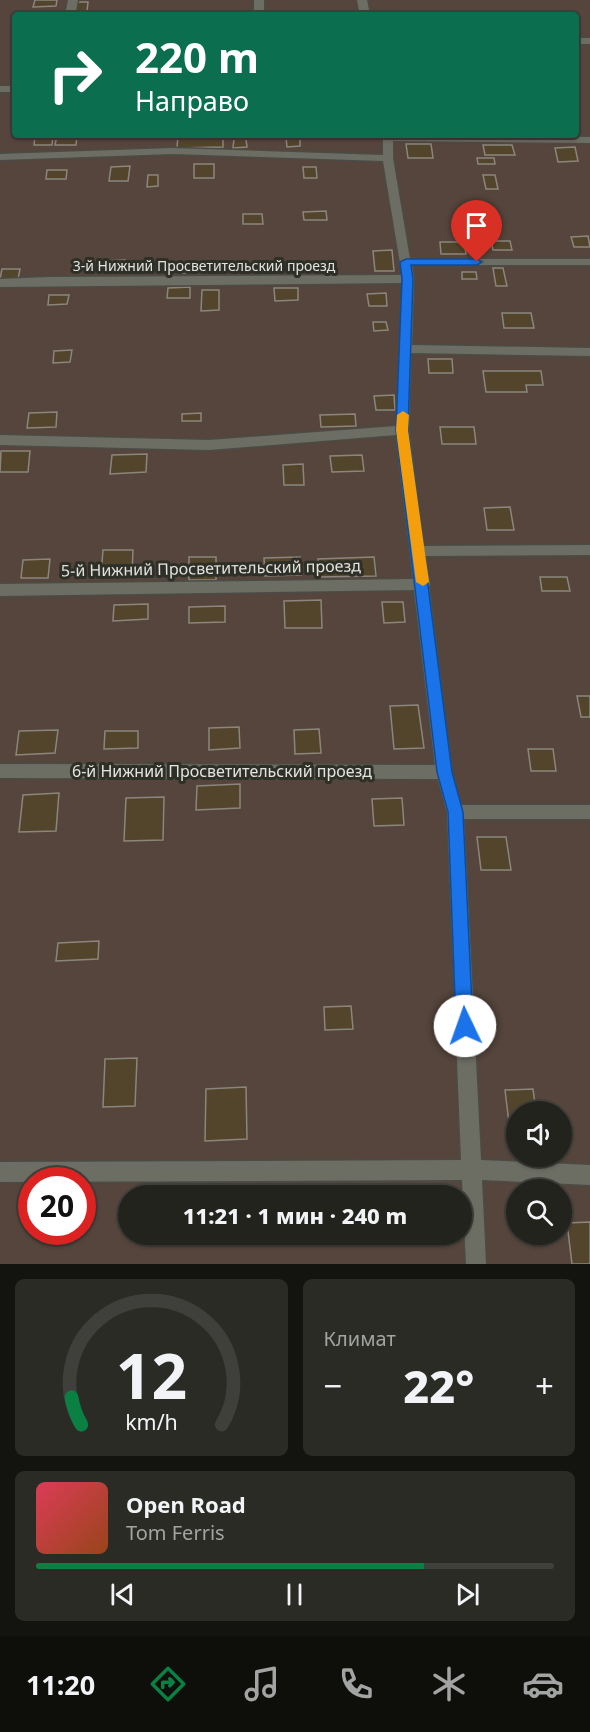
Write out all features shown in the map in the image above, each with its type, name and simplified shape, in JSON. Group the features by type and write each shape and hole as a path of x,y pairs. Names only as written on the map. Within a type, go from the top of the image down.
{"lane":[{"path":"388,138 388,158 408,279 402,430 423,584 444,772 455,812 476,1264"},
{"path":"455,138 590,140"},
{"path":"0,157 173,151 388,158"},
{"path":"406,262 590,262"},
{"name":"3-й Нижний Просветительский проезд","path":"0,284 50,280 408,279"},
{"path":"405,349 590,352"},
{"path":"0,440 209,445 402,430"},
{"path":"418,551 590,550"},
{"name":"5-й Нижний Просветительский проезд","path":"0,590 423,584"},
{"name":"6-й Нижний Просветительский проезд","path":"0,771 444,772"},
{"path":"455,812 590,812"},
{"path":"0,1172 471,1170 590,1175"}],"shaded area":[{"path":"0,0 590,0 590,1264 0,1264"}],"building":[{"path":"35,0 57,0 56,6 33,7"},
{"path":"76,2 88,2 87,11 75,11"},
{"path":"35,138 53,138 52,145 34,145"},
{"path":"56,138 77,138 76,145 55,145"},
{"path":"178,138 223,138 223,147 177,148"},
{"path":"286,138 300,138 300,146 287,147"},
{"path":"234,139 246,139 247,147 233,148"},
{"path":"406,144 431,144 433,158 408,158"},
{"path":"483,145 512,145 515,155 485,155"},
{"path":"575,147 578,161 558,162 555,148"},
{"path":"477,158 494,158 495,164 478,164"},
{"path":"194,164 214,164 214,178 194,178"},
{"path":"130,166 128,181 109,181 111,167"},
{"path":"303,167 316,167 317,178 304,178"},
{"path":"47,170 67,170 66,179 46,179"},
{"path":"148,175 158,175 158,186 147,187"},
{"path":"483,175 495,175 498,189 486,189"},
{"path":"326,211 327,220 304,220 303,212"},
{"path":"243,214 262,214 263,224 243,224"},
{"path":"588,236 590,247 574,247 571,237"},
{"path":"491,241 510,241 512,250 493,250"},
{"path":"440,242 464,242 466,254 441,254"},
{"path":"392,250 394,271 375,271 373,251"},
{"path":"125,260 125,269 106,269 107,261"},
{"path":"212,263 212,272 182,273 182,264"},
{"path":"493,268 503,268 507,286 496,286"},
{"path":"2,269 20,269 18,279 0,279"},
{"path":"462,272 476,272 477,279 462,279"},
{"path":"190,287 190,298 167,298 168,288"},
{"path":"274,288 298,288 298,300 275,301"},
{"path":"202,290 219,290 219,310 201,311"},
{"path":"386,293 387,306 369,306 367,294"},
{"path":"49,295 69,295 67,304 48,305"},
{"path":"502,313 531,313 534,328 504,328"},
{"path":"373,322 386,322 388,330 374,331"},
{"path":"72,350 70,362 53,363 54,351"},
{"path":"428,359 452,359 453,373 429,373"},
{"path":"483,371 541,371 543,385 526,385 527,392 486,392"},
{"path":"394,395 395,410 376,410 374,396"},
{"path":"57,412 56,427 27,428 29,413"},
{"path":"201,413 201,421 182,421 182,414"},
{"path":"355,414 356,426 321,427 320,415"},
{"path":"440,427 474,427 476,444 442,444"},
{"path":"1,451 30,451 28,472 0,472"},
{"path":"147,454 146,472 110,474 112,455"},
{"path":"362,455 364,471 332,472 330,456"},
{"path":"303,464 304,485 284,485 283,465"},
{"path":"510,507 514,530 487,530 484,508"},
{"path":"103,550 133,550 132,574 101,575"},
{"path":"189,557 216,557 216,580 189,580"},
{"path":"300,557 301,575 265,576 264,558"},
{"path":"374,557 376,576 319,577 318,559"},
{"path":"50,559 48,578 21,578 23,560"},
{"path":"540,577 567,577 570,591 542,591"},
{"path":"321,600 322,628 285,628 284,601"},
{"path":"382,602 403,602 405,622 384,623"},
{"path":"148,604 148,619 113,621 114,605"},
{"path":"225,606 225,622 189,623 189,607"},
{"path":"577,696 590,696 590,717 581,717"},
{"path":"418,705 424,748 394,749 390,706"},
{"path":"239,727 240,748 209,750 209,728"},
{"path":"319,729 321,753 295,754 294,730"},
{"path":"58,730 55,753 16,755 19,731"},
{"path":"105,731 138,731 138,748 104,749"},
{"path":"528,749 553,749 556,771 531,771"},
{"path":"240,784 240,808 196,810 197,786"},
{"path":"59,793 56,831 19,832 23,795"},
{"path":"164,797 163,840 124,841 126,798"},
{"path":"402,798 404,825 374,826 372,799"},
{"path":"477,837 506,837 511,870 481,870"},
{"path":"99,941 98,959 56,961 58,943"},
{"path":"351,1006 353,1029 325,1030 324,1007"},
{"path":"137,1058 135,1106 103,1107 105,1059"},
{"path":"246,1087 247,1139 205,1141 206,1089"},
{"path":"533,1089 535,1101 506,1101 505,1090"},
{"path":"590,1222 590,1264 572,1264 570,1245 572,1245 572,1223"}],"slow traffic":[{"path":"403,415 402,430 423,582"}],"route":[{"path":"465,1026 455,812 444,772 423,584 402,430 408,279 406,262 477,262"}]}
